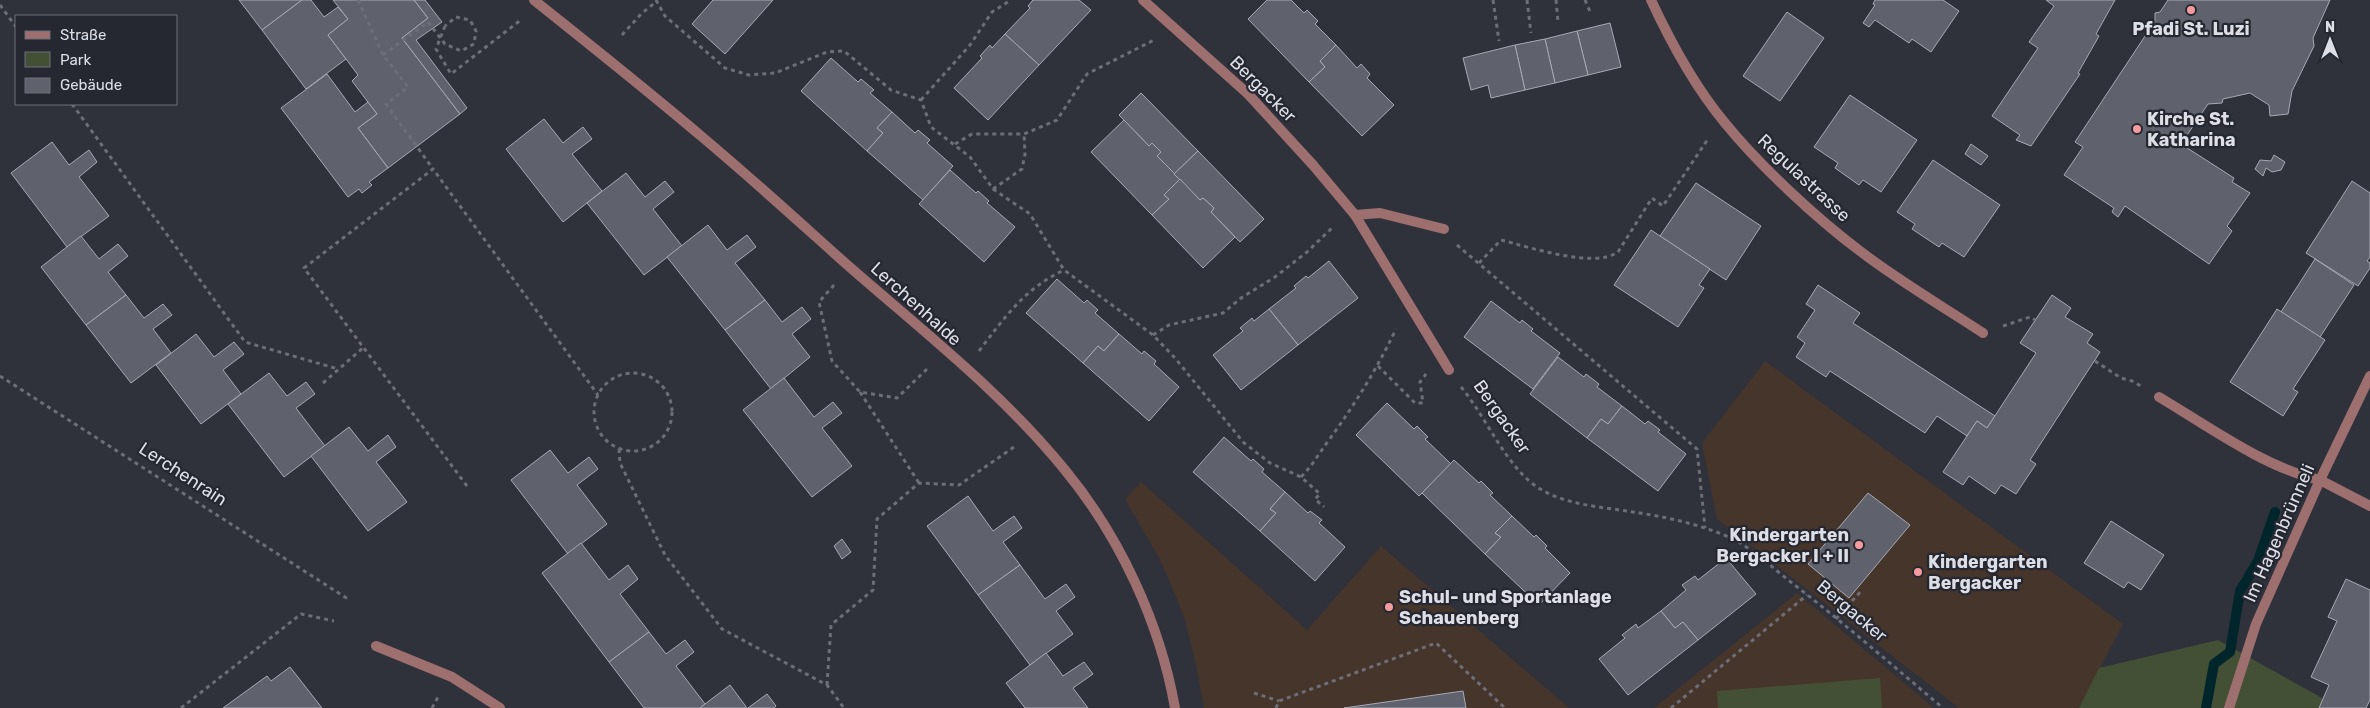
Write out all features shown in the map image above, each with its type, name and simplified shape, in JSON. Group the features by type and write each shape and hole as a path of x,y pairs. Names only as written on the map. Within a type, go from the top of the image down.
{"street":[{"name":"Lerchenhalde","path":"534,0 709,143 965,369 1005,406 1065,470 1098,515 1123,558 1156,639 1170,682 1174,708"},
{"name":"Bergacker","path":"1143,0 1248,94 1313,165 1355,215 1449,370"},
{"name":"Regulastrasse","path":"1650,0 1680,58 1724,123 1757,158 1804,203 1860,251 1983,333"},
{"path":"1355,215 1380,213 1444,229"},
{"name":"Im Hagenbrünneli","path":"2229,708 2256,624 2320,480 2370,376"},
{"path":"2159,397 2274,465 2296,475 2320,480 2370,506"},
{"path":"376,646 452,677 500,708"}],"path":[{"path":"358,0 383,54 408,87 386,104 598,395"},
{"path":"622,35 657,0 665,16 725,68 749,75 775,73 827,52 844,51 891,90 922,100"},
{"path":"922,100 970,46 992,12 1011,0"},
{"path":"1493,0 1499,41"},
{"path":"1526,0 1532,33"},
{"path":"1556,0 1558,22"},
{"path":"1585,0 1591,14"},
{"path":"0,5 15,26"},
{"path":"383,54 428,22 445,44 461,50 474,44 476,31 470,20 456,17 445,26 436,49 451,74 523,18"},
{"path":"955,144 972,134 1024,134 1057,120 1087,74 1158,38"},
{"path":"922,100 932,127 970,157 993,189 1030,214 1064,270 1153,335 1175,358 1243,442 1270,463 1301,477 1320,494 1316,499 1324,507"},
{"path":"73,105 246,342 338,369"},
{"path":"993,189 1022,169 1025,154 1024,134"},
{"path":"1479,263 1501,240 1561,256 1610,258 1618,252 1652,198 1663,206 1711,135"},
{"path":"433,169 304,268 467,486"},
{"path":"1153,335 1169,325 1223,313 1241,298 1275,277 1301,257 1334,226"},
{"path":"1444,229 1449,238 1697,449 1705,528"},
{"path":"978,352 1012,308 1043,280 1064,270"},
{"path":"834,285 819,302 832,361 860,392 919,483"},
{"path":"1983,333 2030,317 2035,320"},
{"path":"1301,477 1315,462 1354,406 1378,366 1396,329"},
{"path":"323,383 364,347"},
{"path":"2095,361 2121,378 2132,381 2159,397"},
{"path":"1378,366 1415,403 1422,403 1420,382 1426,374"},
{"path":"860,392 897,398 928,368"},
{"name":"Bergacker","path":"1449,370 1469,396 1497,443 1527,480 1556,497 1591,506 1634,512 1705,528 1736,541 1807,595 1944,708"},
{"path":"631,373 643,375 654,380 664,388 670,399 672,412 670,424 664,436 656,444 644,450 619,449 600,433 595,421 594,407 598,395 606,384 618,377 631,373"},
{"name":"Lerchenrain","path":"0,376 348,599"},
{"path":"827,685 831,625 873,590 877,519 919,483 959,485 1014,447"},
{"path":"619,449 620,463 665,555 722,629 827,685 844,708"},
{"path":"1836,619 1861,591"},
{"path":"1671,708 1807,595"},
{"path":"181,708 301,614 334,621"},
{"path":"1254,693 1279,700 1436,643 1505,708"},
{"path":"432,708 438,697"},
{"path":"1276,708 1279,700"}],"shaded area":[{"name":"Kindergarten Bergacker","path":"1765,361 2123,624 2079,708 1959,708 1717,519 1702,443"},
{"name":"Schul- und Sportanlage Schauenberg","path":"1141,482 1307,630 1381,546 1569,708 1204,708 1185,620 1159,558 1125,499"},
{"path":"1797,593 1934,708 1654,708"}],"green space":[{"path":"2218,640 2340,708 2079,708 2099,668"},
{"path":"1880,678 1882,708 1718,708 1717,691"}],"building":[{"path":"239,0 302,0 262,30"},
{"path":"302,0 311,0 324,17 338,7 348,19 328,35 346,59 306,89 262,30"},
{"path":"333,0 414,0 428,18 402,38 460,114 388,168 358,128 377,114 352,81 358,75 328,35 348,19"},
{"path":"414,0 425,0 442,22 416,40 467,108 460,114 402,38 428,18"},
{"path":"713,0 773,0 725,54 692,24"},
{"path":"1033,0 1079,0 1091,10 1039,65 1005,34 1030,8 1028,6"},
{"path":"1267,0 1291,0 1304,13 1307,10 1318,21 1315,24 1336,45 1320,61 1325,67 1309,82 1248,19"},
{"path":"1875,0 1943,0 1959,11 1931,52 1912,39 1909,43 1875,20 1869,27 1863,23 1875,5 1873,4"},
{"path":"2046,0 2115,0 2096,34 2099,36 2078,73 2080,74 2031,146 2016,140 2020,135 1992,116 2038,48 2029,42 2054,6"},
{"name":"Kirche St. Katharina","path":"2168,0 2330,0 2313,38 2314,46 2292,91 2288,114 2270,116 2269,105 2250,93 2223,99 2222,103 2208,104 2181,144 2234,178 2232,182 2250,193 2227,226 2232,231 2209,264 2125,206 2118,217 2112,212 2114,208 2064,175 2083,147 2075,142 2155,21 2155,13 2160,12"},
{"path":"1787,12 1824,38 1780,101 1743,76"},
{"path":"1610,23 1621,67 1588,75 1577,31"},
{"path":"1577,31 1588,75 1555,83 1545,39"},
{"path":"1005,34 1039,65 988,120 954,88 982,58 980,56 990,45 992,48"},
{"path":"1545,39 1555,83 1525,90 1515,45"},
{"path":"1336,45 1357,68 1361,64 1370,74 1367,78 1394,105 1362,136 1309,82 1325,67 1320,61"},
{"path":"1515,45 1525,90 1491,98 1488,85 1471,90 1463,58"},
{"path":"831,58 858,82 861,79 874,90 870,93 892,112 877,128 883,133 867,151 801,91"},
{"path":"327,74 355,112 368,102 377,114 358,128 388,168 369,182 372,185 362,193 359,189 348,197 281,108"},
{"path":"1141,93 1198,151 1174,174 1157,156 1161,152 1152,143 1149,146 1119,115"},
{"path":"1850,95 1917,140 1881,192 1863,180 1859,185 1835,168 1838,163 1814,147"},
{"path":"892,112 915,133 918,130 930,140 927,143 953,166 923,200 867,151 883,133 877,128"},
{"path":"544,119 563,143 583,127 592,139 572,154 602,191 563,222 506,149"},
{"path":"1124,120 1149,146 1152,143 1161,152 1157,156 1180,179 1164,195 1169,199 1152,215 1091,152"},
{"path":"52,142 69,165 89,150 97,162 79,177 109,216 67,247 11,173"},
{"path":"1971,144 1988,156 1981,165 1965,154"},
{"path":"1198,151 1264,219 1240,242 1211,212 1214,208 1203,198 1200,200 1174,174"},
{"path":"2274,155 2285,162 2281,170 2272,172 2266,168 2263,176 2255,169 2260,160 2271,161"},
{"path":"1933,160 2000,205 1964,257 1942,243 1939,247 1912,229 1915,224 1897,212"},
{"path":"950,170 976,193 978,191 989,201 987,203 1015,227 984,262 919,204"},
{"path":"626,173 645,197 665,181 674,192 653,209 682,246 644,275 587,203"},
{"path":"1180,179 1200,200 1203,198 1214,208 1211,212 1235,237 1203,268 1152,215 1169,199 1164,195"},
{"path":"2352,181 2370,193 2370,257 2367,261 2370,263 2370,268 2358,286 2306,253"},
{"path":"1696,183 1761,226 1726,280 1660,236"},
{"path":"708,225 727,250 747,235 756,247 735,263 765,300 725,330 667,257"},
{"path":"1651,230 1710,269 1699,285 1704,288 1678,327 1614,285"},
{"path":"81,236 99,259 118,244 128,256 108,272 126,295 86,325 41,267"},
{"path":"2315,259 2354,285 2320,337 2281,312"},
{"path":"1329,261 1358,298 1298,345 1269,309 1296,288 1294,286 1306,276 1308,278"},
{"path":"1057,279 1084,303 1087,300 1098,310 1095,313 1119,334 1104,351 1098,346 1083,363 1026,313"},
{"path":"1818,285 1860,313 1853,323 1995,416 1987,428 1977,421 1967,436 1937,416 1925,433 1830,371 1826,377 1796,357 1805,343 1797,337 1815,310 1806,304"},
{"path":"126,295 144,318 163,304 172,315 153,329 171,353 131,383 86,325"},
{"path":"2052,295 2071,308 2065,317 2093,334 2087,343 2100,352 2030,460 2036,464 2016,494 2001,485 1995,494 1969,476 1963,485 1943,472 1977,421 1987,428 2036,353 2020,343"},
{"path":"765,300 782,322 802,307 811,319 792,334 810,357 771,389 725,330"},
{"path":"1491,301 1520,323 1522,320 1533,329 1531,331 1560,353 1533,389 1464,337"},
{"path":"1269,309 1298,345 1241,390 1213,355 1243,331 1240,328 1252,318 1254,321"},
{"path":"2277,309 2325,340 2293,389 2298,392 2283,416 2230,382"},
{"path":"196,334 214,357 234,342 244,354 223,370 241,394 201,424 156,365"},
{"path":"1119,334 1142,354 1144,351 1156,361 1154,364 1179,387 1149,421 1083,363 1098,346 1104,351"},
{"path":"1558,357 1584,377 1586,374 1599,384 1597,387 1622,406 1608,424 1601,419 1587,438 1530,394"},
{"path":"269,373 287,396 306,382 315,394 296,408 325,446 284,477 228,404"},
{"path":"784,378 814,417 833,402 842,413 822,428 852,466 812,497 743,410"},
{"path":"1387,403 1414,429 1417,426 1428,437 1425,439 1451,464 1419,496 1356,435"},
{"path":"1622,406 1645,424 1648,421 1660,430 1658,432 1686,454 1658,491 1587,438 1601,419 1608,424"},
{"path":"349,427 368,451 388,435 396,447 376,462 407,502 368,531 311,456"},
{"path":"1224,437 1251,461 1253,459 1264,469 1262,472 1285,492 1270,509 1276,513 1260,531 1193,472"},
{"path":"550,450 568,473 589,457 598,469 577,485 607,524 568,554 511,480"},
{"path":"1454,460 1479,483 1481,481 1493,493 1490,495 1512,516 1495,533 1501,537 1485,554 1422,493"},
{"path":"1285,492 1308,513 1310,511 1322,520 1319,523 1345,547 1315,581 1260,531 1276,513 1270,509"},
{"name":"Kindergarten Bergacker I + II","path":"1868,493 1910,525 1849,598 1808,564"},
{"path":"968,496 993,531 1014,516 1022,528 1003,542 1020,565 978,595 927,526"},
{"path":"1512,516 1534,537 1536,535 1547,546 1545,548 1570,573 1539,605 1485,554 1501,537 1495,533"},
{"path":"2111,521 2164,555 2141,590 2128,582 2124,588 2084,563"},
{"path":"842,539 851,552 842,559 834,546"},
{"path":"581,543 609,580 628,565 638,579 620,594 649,632 609,662 542,573"},
{"path":"1726,558 1756,594 1698,640 1683,622 1675,628 1661,611 1686,590 1682,585 1695,576 1698,580"},
{"path":"1020,565 1045,599 1066,584 1075,597 1056,611 1073,634 1030,665 978,595"},
{"path":"2346,579 2370,590 2370,700 2366,708 2319,708 2329,685 2311,677 2337,621 2328,617"},
{"path":"1661,611 1675,628 1683,622 1698,640 1628,695 1599,659 1625,638 1622,635 1636,624 1638,628"},
{"path":"649,632 666,654 685,640 694,652 676,666 705,704 700,708 644,708 609,662"},
{"path":"1046,653 1063,676 1084,662 1093,674 1073,688 1088,708 1025,708 1006,683"},
{"path":"290,667 322,708 223,708 267,676 271,681"},
{"path":"730,685 747,708 700,708 705,704"},
{"path":"1463,691 1466,708 1344,708"},
{"path":"767,694 776,706 774,708 748,708"}],"waterway":[{"path":"2206,708 2214,664 2230,652 2240,591 2258,561 2275,512"}],"place":[{"name":"Pfadi St. Luzi","path":"2191,10"},
{"name":"Kirche St. Katharina","path":"2137,129"},
{"name":"Kindergarten Bergacker I + II","path":"1859,545"},
{"name":"Kindergarten Bergacker","path":"1918,572"},
{"name":"Schul- und Sportanlage Schauenberg","path":"1389,607"}]}
